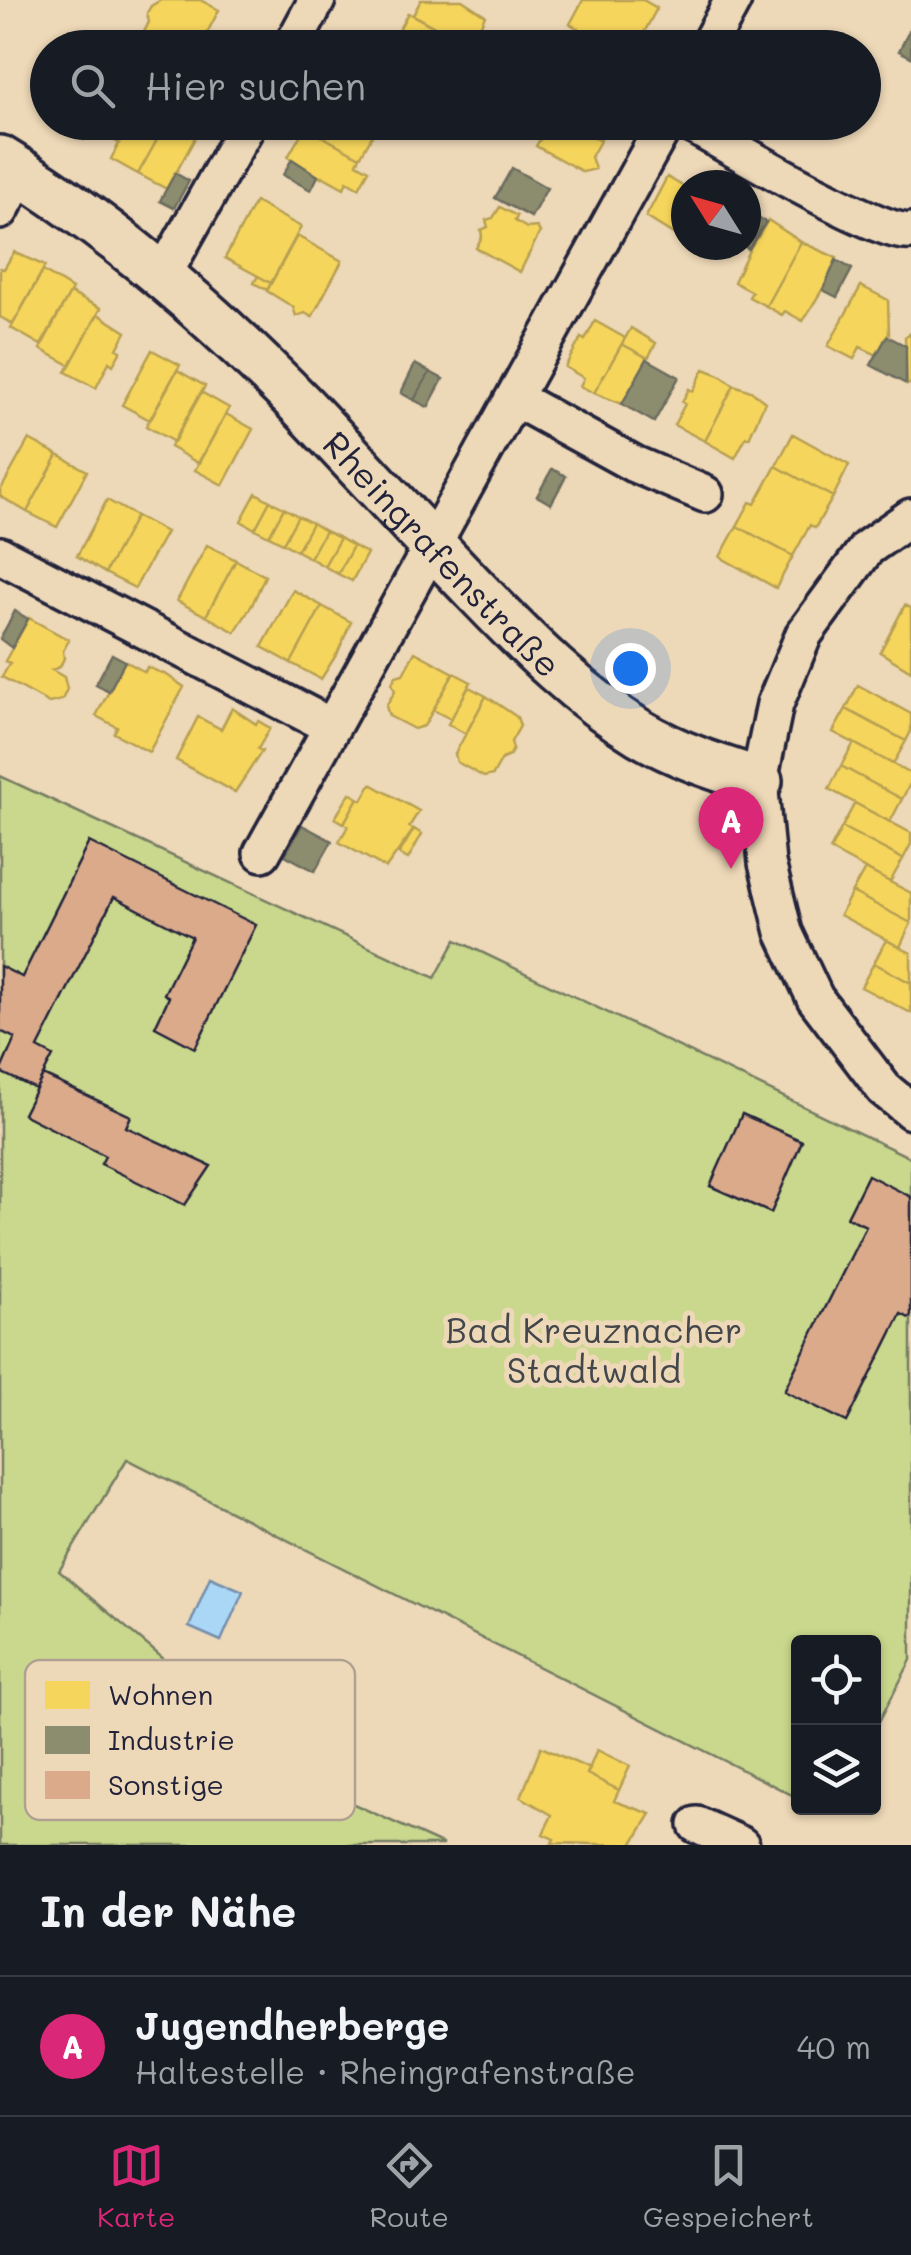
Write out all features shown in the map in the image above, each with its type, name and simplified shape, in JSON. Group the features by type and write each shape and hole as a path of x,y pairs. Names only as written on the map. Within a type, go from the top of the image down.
{"street":[{"path":"301,30 317,0"},
{"path":"717,30 733,0"},
{"path":"162,277 239,140"},
{"path":"262,853 656,140"},
{"path":"720,140 861,217 903,234 911,231"},
{"path":"0,211 10,166"},
{"name":"Rheingrafenstraße","path":"10,166 162,277 288,393 538,655 594,702 642,734 698,762 759,780"},
{"path":"514,398 634,464 705,494"},
{"path":"911,517 867,548 804,634 775,704 759,780 766,863 784,932 815,998 884,1088 911,1111"},
{"path":"0,555 332,727"},
{"path":"697,1825 740,1845"}],"green space":[{"name":"Bad Kreuznacher Stadtwald","path":"0,776 435,978 456,940 911,1158 911,1660 881,1718 881,1635 791,1635 791,1794 127,1459 59,1571 165,1660 25,1660 25,1820 355,1820 355,1805 444,1845 0,1845"}],"water":[{"path":"210,1577 243,1591 221,1641 189,1627"}],"building: Wohnen":[{"path":"161,0 200,0 219,10 208,30 145,30 151,6"},
{"path":"421,0 462,0 485,15 479,30 440,30 413,15"},
{"path":"583,0 643,0 657,8 645,30 581,30 570,24"},
{"path":"408,13 440,30 399,30"},
{"path":"121,140 157,140 138,174 111,159"},
{"path":"157,140 194,140 167,189 138,174"},
{"path":"298,140 329,140 360,157 357,163 369,170 359,188 347,181 344,188 288,157"},
{"path":"329,140 370,140 360,157"},
{"path":"540,140 600,141 591,157 595,169 583,172 536,146"},
{"path":"667,177 671,179 671,233 646,217"},
{"path":"255,202 301,227 271,283 225,258"},
{"path":"500,207 517,216 515,221 527,228 537,227 540,232 520,272 476,248 481,230 488,227 486,220 493,218"},
{"path":"768,220 801,242 766,306 734,282 744,260 761,260 761,232"},
{"path":"297,236 342,261 312,317 305,313 296,316 293,307 267,291"},
{"path":"801,242 837,258 833,272 803,321 766,306"},
{"path":"14,252 45,266 13,324 0,317 0,268 4,269"},
{"path":"43,271 72,289 41,345 11,328"},
{"path":"258,276 271,283 267,290 254,283"},
{"path":"861,286 888,300 889,334 877,355 860,347 854,359 828,346"},
{"path":"70,293 101,308 70,365 40,349"},
{"path":"98,314 126,332 117,349 121,351 113,365 109,362 96,388 66,372"},
{"path":"595,321 625,338 594,393 580,386 584,378 565,367"},
{"path":"631,328 656,343 648,358 622,344"},
{"path":"911,333 911,383 907,385 905,337"},
{"path":"622,344 648,358 622,404 594,393"},
{"path":"152,350 180,365 150,420 122,405"},
{"path":"704,369 734,385 705,441 674,425 685,404 682,402 689,389 693,391"},
{"path":"177,370 205,386 174,442 146,426"},
{"path":"734,385 765,402 735,458 705,441"},
{"path":"201,392 229,408 198,463 170,447"},
{"path":"226,414 253,429 223,485 195,470"},
{"path":"793,434 849,465 833,497 776,466"},
{"path":"29,439 58,455 27,512 0,496 0,491"},
{"path":"58,455 87,471 57,527 27,512"},
{"path":"776,466 833,497 815,528 810,525 793,556 737,526 750,502 755,504"},
{"path":"256,493 270,501 255,529 241,521"},
{"path":"107,500 136,516 105,573 77,556"},
{"path":"270,501 284,508 269,536 255,529"},
{"path":"284,508 298,516 283,543 269,536"},
{"path":"136,516 166,532 135,588 105,573"},
{"path":"298,516 312,523 297,551 283,543"},
{"path":"312,523 325,531 310,558 297,551"},
{"path":"737,526 793,556 776,588 720,557"},
{"path":"325,531 340,538 324,566 310,558"},
{"path":"340,538 353,546 338,574 324,566"},
{"path":"207,545 236,560 206,616 177,601"},
{"path":"353,546 367,553 352,581 338,574"},
{"path":"236,560 265,576 235,632 206,616"},
{"path":"293,590 322,606 291,663 262,647"},
{"path":"905,605 911,608 911,671 880,652"},
{"path":"322,606 351,622 321,679 291,663"},
{"path":"29,618 69,640 60,667 52,670 64,677 67,689 62,700 49,703 2,677 10,663 5,661"},
{"path":"415,652 454,673 424,726 414,729 389,716 386,706 395,691 392,683 403,674"},
{"path":"125,661 145,672 147,667 167,675 184,687 149,752 114,733 117,727 96,716"},
{"path":"454,673 471,682 451,719 433,710"},
{"path":"858,685 911,714 911,731 906,741 846,709"},
{"path":"469,687 486,696 466,734 448,724"},
{"path":"486,696 517,717 520,726 509,756 502,759 493,775 484,777 457,762 455,754"},
{"path":"232,708 270,728 258,749 262,751 235,792 176,760 198,717 221,729"},
{"path":"846,709 906,741 893,764 833,732"},
{"path":"854,743 911,774 902,799 841,766"},
{"path":"841,766 902,799 890,822 829,789"},
{"path":"371,784 419,811 409,827 414,829 386,868 339,842 348,826 344,823"},
{"path":"350,793 358,798 344,823 335,818"},
{"path":"855,803 911,833 911,844 903,859 842,827"},
{"path":"842,827 903,859 890,882 830,850"},
{"path":"414,829 422,834 408,859 399,854"},
{"path":"865,869 911,893 911,923 852,892"},
{"path":"852,892 911,923 900,947 840,915"},
{"path":"886,940 911,953 911,983 874,963"},
{"path":"874,963 911,983 911,1013 861,987"},
{"path":"541,1747 590,1769 587,1774 619,1790 614,1801 651,1814 633,1843 638,1845 552,1843 554,1839 543,1834 552,1815 521,1797"},
{"path":"597,1750 630,1766 619,1790 587,1774"}],"building: Industrie":[{"path":"911,27 911,57 899,51"},
{"path":"292,159 318,176 311,190 283,175"},
{"path":"512,168 547,188 531,217 495,198"},
{"path":"175,173 189,181 174,208 160,201"},
{"path":"836,260 852,269 837,297 823,290"},
{"path":"887,336 906,346 906,384 871,365"},
{"path":"647,359 679,377 654,422 622,404"},
{"path":"415,364 430,372 414,400 401,393"},
{"path":"430,372 443,379 428,407 414,400"},
{"path":"552,469 566,476 551,504 537,496"},
{"path":"15,611 28,619 12,648 0,639"},
{"path":"112,654 125,661 109,691 96,684"},
{"path":"302,825 332,841 315,871 285,855"}],"building: Sonstige":[{"path":"89,842 256,925 195,1048 155,1027 169,997 164,994 192,937 114,897 38,1048 53,1056 36,1089 0,1072 15,1038 0,1031 0,966 22,977"},
{"path":"43,1075 131,1116 126,1127 211,1166 185,1205 101,1164 105,1156 23,1114"},
{"path":"742,1114 802,1141 771,1213 710,1186"},
{"path":"868,1175 911,1197 911,1315 909,1318 901,1314 847,1422 784,1391 866,1226 847,1217"}],"place":[{"name":"Jugendherberge","path":"731,869"}]}
